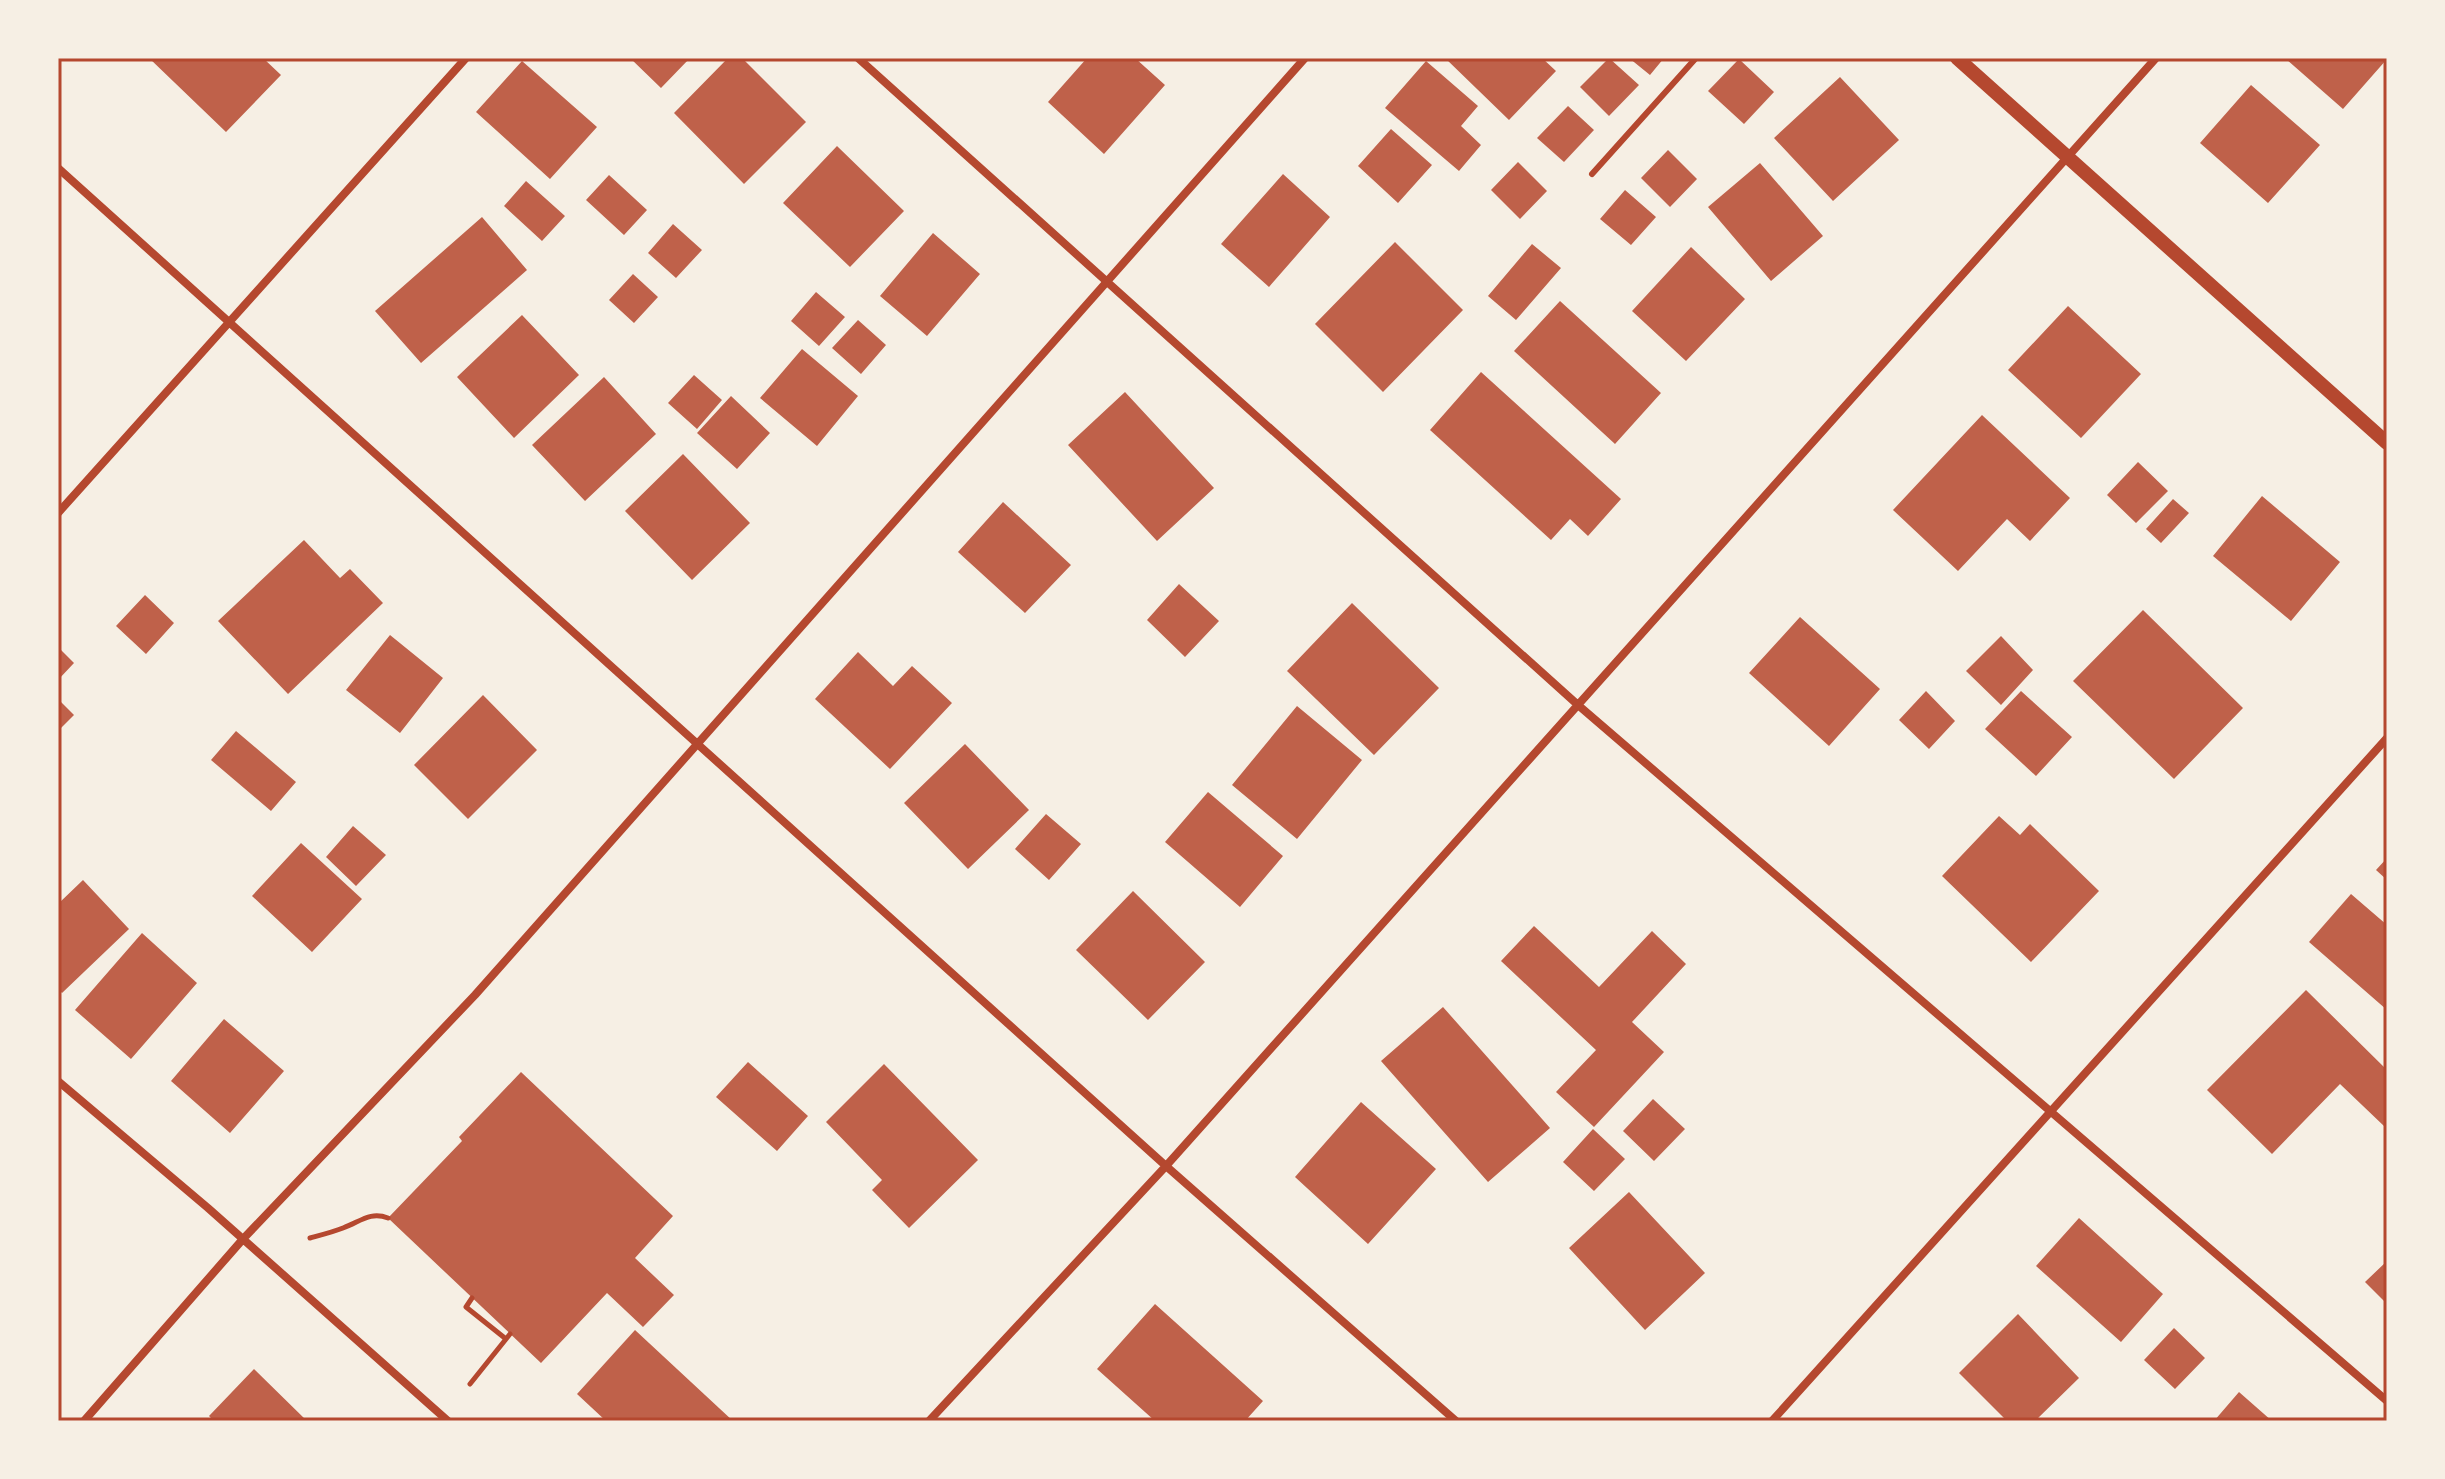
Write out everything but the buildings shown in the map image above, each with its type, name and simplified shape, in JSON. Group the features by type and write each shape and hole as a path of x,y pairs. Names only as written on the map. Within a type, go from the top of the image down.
{"street":[{"path":"58,513 466,58"},
{"path":"858,58 1578,705 2387,1401"},
{"path":"84,1421 243,1239 475,995 1305,58"},
{"path":"1957,58 2387,443"},
{"path":"929,1421 1166,1166 2156,58"},
{"path":"58,168 1166,1166 1456,1421"},
{"path":"1772,1421 2387,738"},
{"path":"58,1081 243,1239 448,1421"}],"lane":[{"path":"1592,174 1696,58"}],"path":[{"path":"310,1238 346,1228 377,1214 388,1218"},
{"path":"470,1384 508,1337 466,1307 472,1298"}]}
